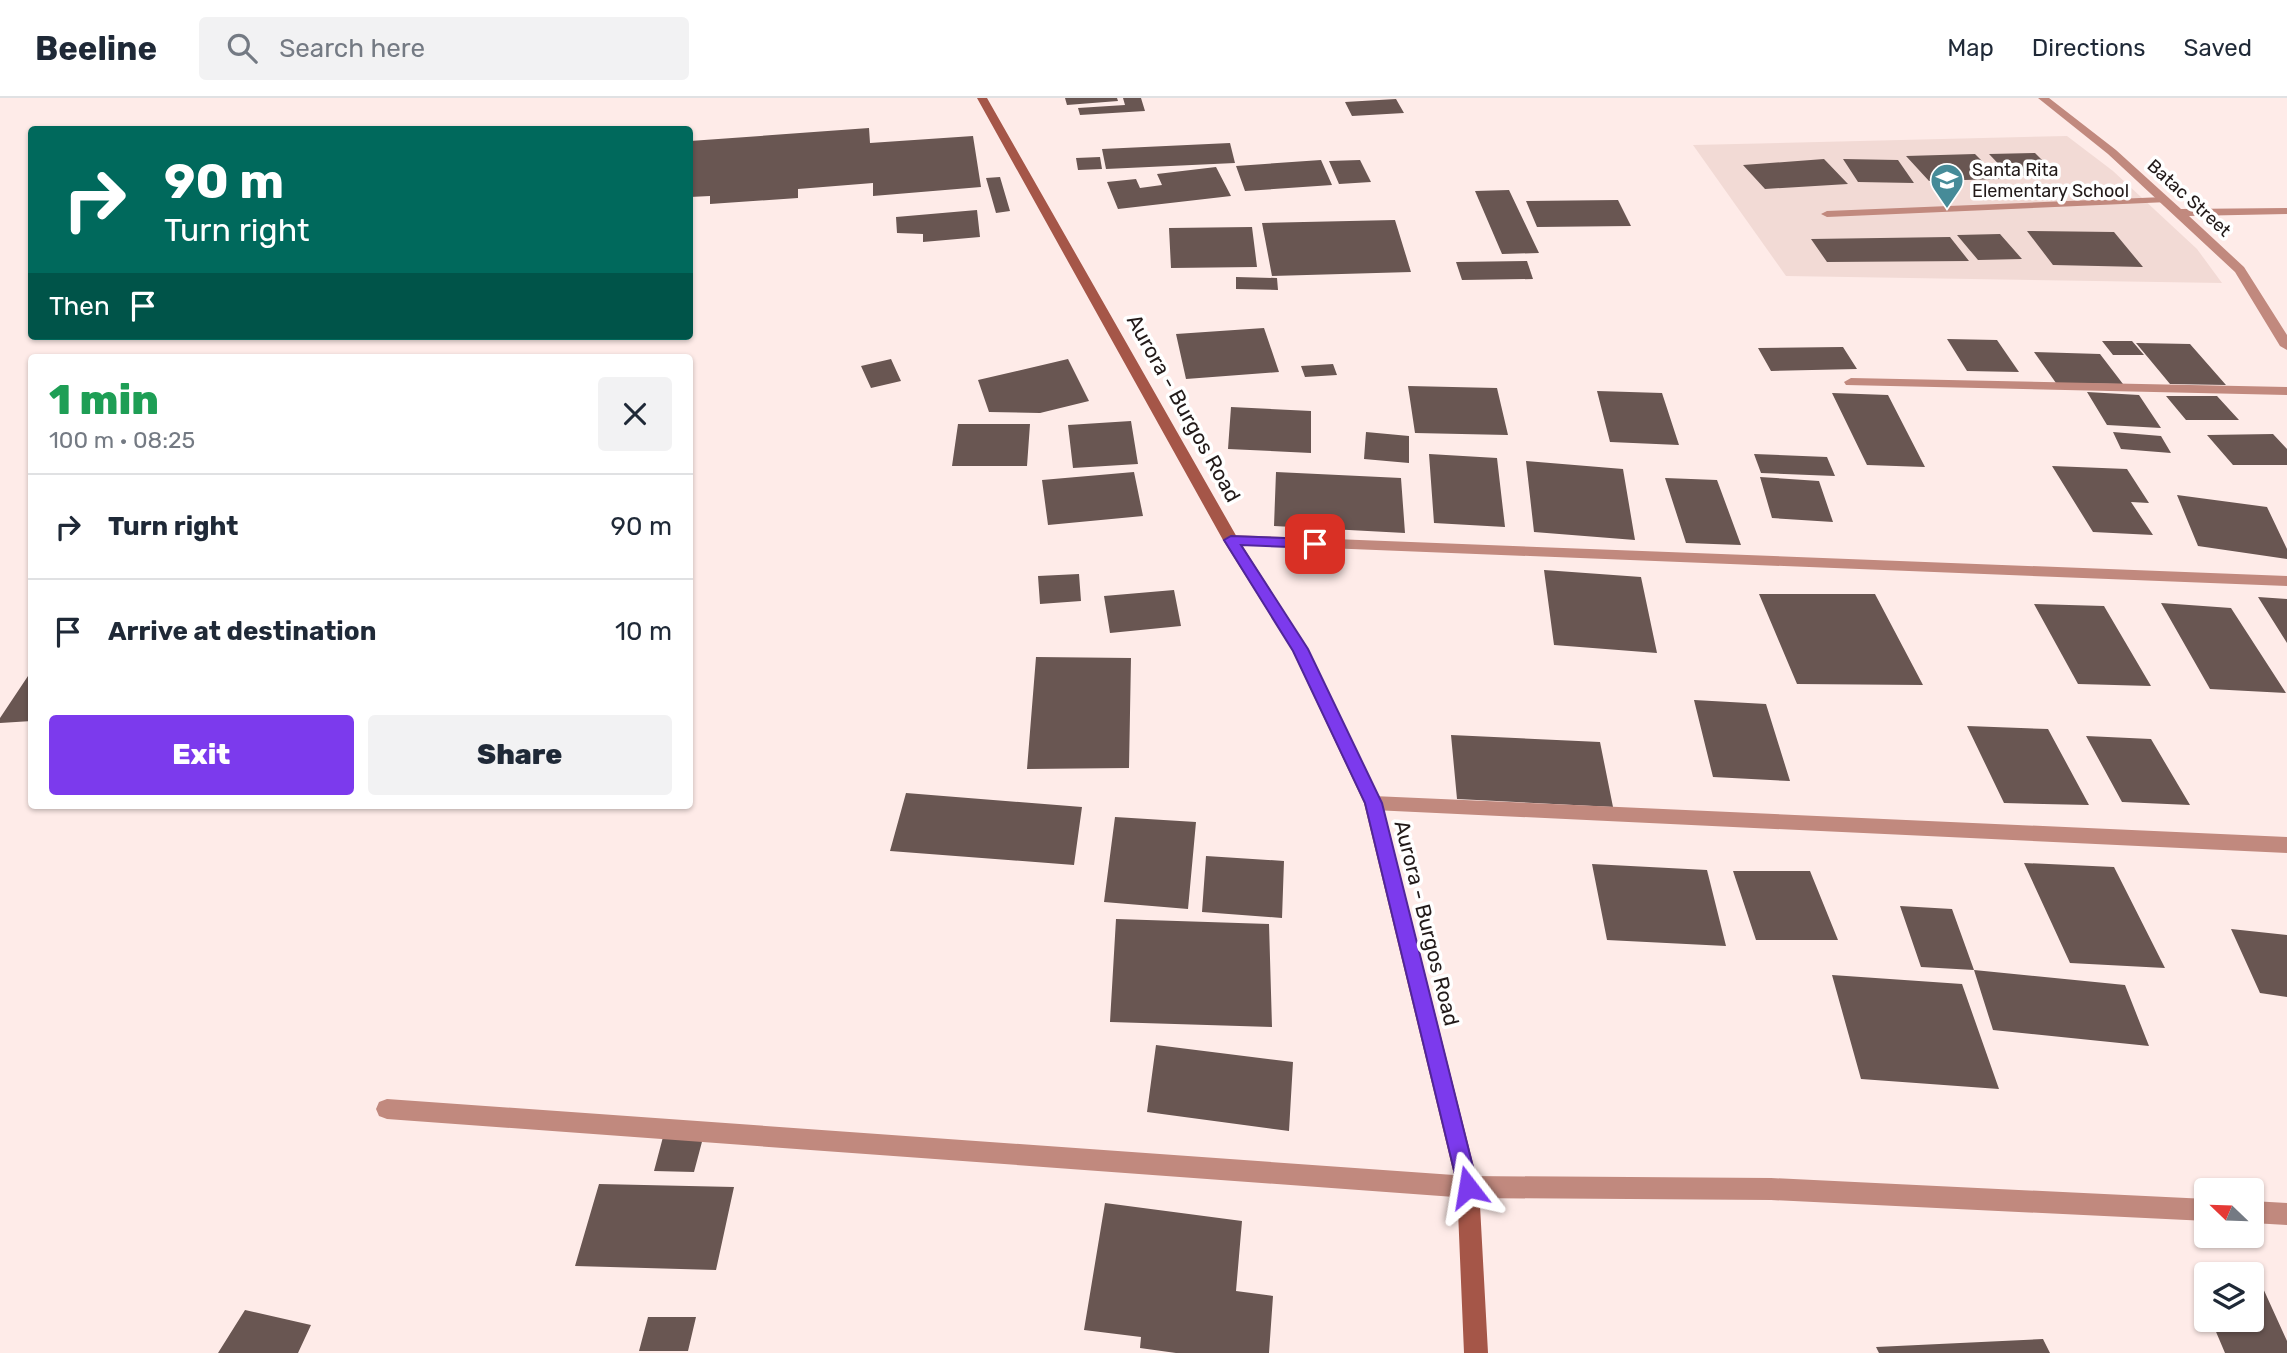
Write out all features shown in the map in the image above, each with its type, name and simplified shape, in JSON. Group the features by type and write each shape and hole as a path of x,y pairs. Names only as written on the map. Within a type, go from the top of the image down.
{"main road":[{"name":"Aurora - Burgos Road","path":"982,98 1231,540 1300,649 1373,803 1468,1187 1476,1353"}],"street":[{"name":"Batac Street","path":"2043,98 2112,152 2239,270 2287,346"},
{"path":"1827,214 2164,200"},
{"path":"2180,213 2287,211"},
{"path":"1851,382 2287,391"},
{"path":"1231,540 2287,581"},
{"path":"1373,803 2287,845"},
{"path":"387,1109 1468,1187 1771,1189 2194,1209"},
{"path":"2264,1213 2287,1214"}],"shaded area":[{"name":"Santa Rita Elementary School","path":"2067,136 2113,171 2197,249 2222,283 1786,276 1693,145"}],"building":[{"path":"1065,98 1117,98 1118,101 1067,105"},
{"path":"1123,98 1141,98 1145,111 1080,115 1078,108 1125,105"},
{"path":"1396,99 1404,113 1352,116 1345,102"},
{"path":"869,128 870,143 973,136 981,187 873,196 873,183 798,189 798,198 710,204 710,196 693,197 693,141"},
{"path":"1230,143 1235,163 1106,169 1102,149"},
{"path":"2035,153 2057,175 2010,176 1989,154"},
{"path":"1975,154 2000,179 1929,181 1906,156"},
{"path":"1100,157 1102,169 1078,170 1076,158"},
{"path":"1824,159 1848,184 1765,189 1743,165"},
{"path":"1843,159 1898,160 1914,183 1858,182"},
{"path":"1321,160 1332,185 1245,191 1236,166"},
{"path":"1360,160 1371,182 1339,184 1329,161"},
{"path":"1216,167 1231,196 1118,209 1107,182 1136,179 1140,188 1162,185 1157,174"},
{"path":"1000,177 1010,211 996,213 986,178"},
{"path":"1509,190 1539,253 1502,254 1475,191"},
{"path":"1618,200 1631,226 1537,227 1526,201"},
{"path":"977,210 980,237 923,242 923,234 897,233 896,217"},
{"path":"1395,220 1411,272 1272,276 1262,223"},
{"path":"1252,227 1257,267 1171,268 1169,228"},
{"path":"2027,231 2114,232 2143,267 2053,265"},
{"path":"2000,234 2022,259 1978,260 1957,235"},
{"path":"1950,237 1969,261 1827,262 1811,239"},
{"path":"1527,261 1533,279 1462,280 1456,262"},
{"path":"1236,277 1277,278 1278,290 1236,289"},
{"path":"1264,328 1279,372 1186,379 1176,334"},
{"path":"1947,339 1997,340 2019,372 1967,371"},
{"path":"2102,341 2132,341 2144,355 2113,355"},
{"path":"2136,343 2190,344 2226,385 2170,384"},
{"path":"1843,347 1857,369 1771,371 1758,348"},
{"path":"2034,352 2100,354 2123,384 2056,383"},
{"path":"891,359 901,381 871,388 861,366"},
{"path":"1068,359 1089,401 1040,413 989,412 978,380"},
{"path":"1333,364 1337,375 1305,377 1301,366"},
{"path":"1408,386 1497,388 1508,435 1415,433"},
{"path":"1597,391 1662,393 1679,445 1610,442"},
{"path":"2087,392 2139,395 2161,428 2107,425"},
{"path":"1832,393 1888,395 1925,467 1867,465"},
{"path":"2166,396 2217,396 2239,420 2186,420"},
{"path":"1231,407 1311,411 1311,453 1228,449"},
{"path":"1131,421 1138,464 1073,468 1068,425"},
{"path":"958,424 1030,424 1027,466 952,466"},
{"path":"1366,432 1409,436 1409,463 1364,459"},
{"path":"2113,432 2161,436 2171,453 2121,449"},
{"path":"2273,434 2287,449 2287,465 2233,465 2207,435"},
{"path":"1429,454 1497,458 1505,527 1434,523"},
{"path":"1754,454 1827,457 1835,476 1761,473"},
{"path":"1526,461 1623,469 1635,540 1534,532"},
{"path":"2052,466 2127,469 2149,503 2131,502 2153,535 2093,532"},
{"path":"1134,472 1143,516 1048,525 1042,480"},
{"path":"1276,472 1401,478 1405,533 1274,526"},
{"path":"1760,477 1819,481 1833,522 1772,518"},
{"path":"1665,478 1717,480 1741,545 1686,543"},
{"path":"2177,495 2267,507 2287,549 2287,559 2198,546"},
{"path":"1544,570 1641,577 1657,653 1554,645"},
{"path":"1079,574 1081,601 1040,604 1038,576"},
{"path":"1174,590 1181,626 1110,633 1104,596"},
{"path":"1759,594 1875,594 1923,685 1797,684"},
{"path":"2258,597 2287,599 2287,643"},
{"path":"2161,603 2231,608 2286,693 2210,689"},
{"path":"2034,604 2104,606 2151,686 2078,684"},
{"path":"1036,657 1131,658 1129,768 1027,769"},
{"path":"28,676 28,721 0,723 0,718"},
{"path":"1694,700 1766,704 1790,781 1713,777"},
{"path":"1967,726 2048,729 2089,805 2004,803"},
{"path":"1451,735 1600,742 1613,807 1457,799"},
{"path":"2086,736 2151,739 2190,805 2122,802"},
{"path":"906,793 1082,807 1074,865 890,851"},
{"path":"1115,817 1196,822 1188,909 1104,902"},
{"path":"1206,856 1284,861 1282,918 1202,912"},
{"path":"2024,863 2114,867 2165,968 2070,963"},
{"path":"1592,864 1707,870 1726,946 1607,940"},
{"path":"1733,871 1810,871 1838,940 1756,940"},
{"path":"1900,906 1952,909 1974,970 1921,967"},
{"path":"1116,919 1269,924 1272,1027 1110,1022"},
{"path":"2231,929 2287,935 2287,997 2260,993"},
{"path":"1974,970 2125,985 2149,1046 1993,1030"},
{"path":"1832,975 1962,984 1999,1089 1861,1079"},
{"path":"1156,1045 1293,1062 1289,1131 1147,1112"},
{"path":"663,1137 703,1138 694,1172 654,1171"},
{"path":"599,1184 734,1187 716,1270 575,1266"},
{"path":"1105,1203 1242,1221 1236,1291 1273,1296 1269,1353 1176,1353 1140,1348 1141,1337 1084,1330"},
{"path":"2264,1290 2287,1341 2287,1353 2225,1353 2216,1332 2264,1332"},
{"path":"245,1310 311,1325 298,1353 218,1353"},
{"path":"648,1317 696,1317 688,1351 639,1351"},
{"path":"2043,1339 2050,1353 1879,1353 1876,1347"}],"place":[{"name":"Santa Rita Elementary School","path":"1947,210"}],"route":[{"path":"1315,544 1231,540 1300,649 1373,803 1468,1187"}]}
